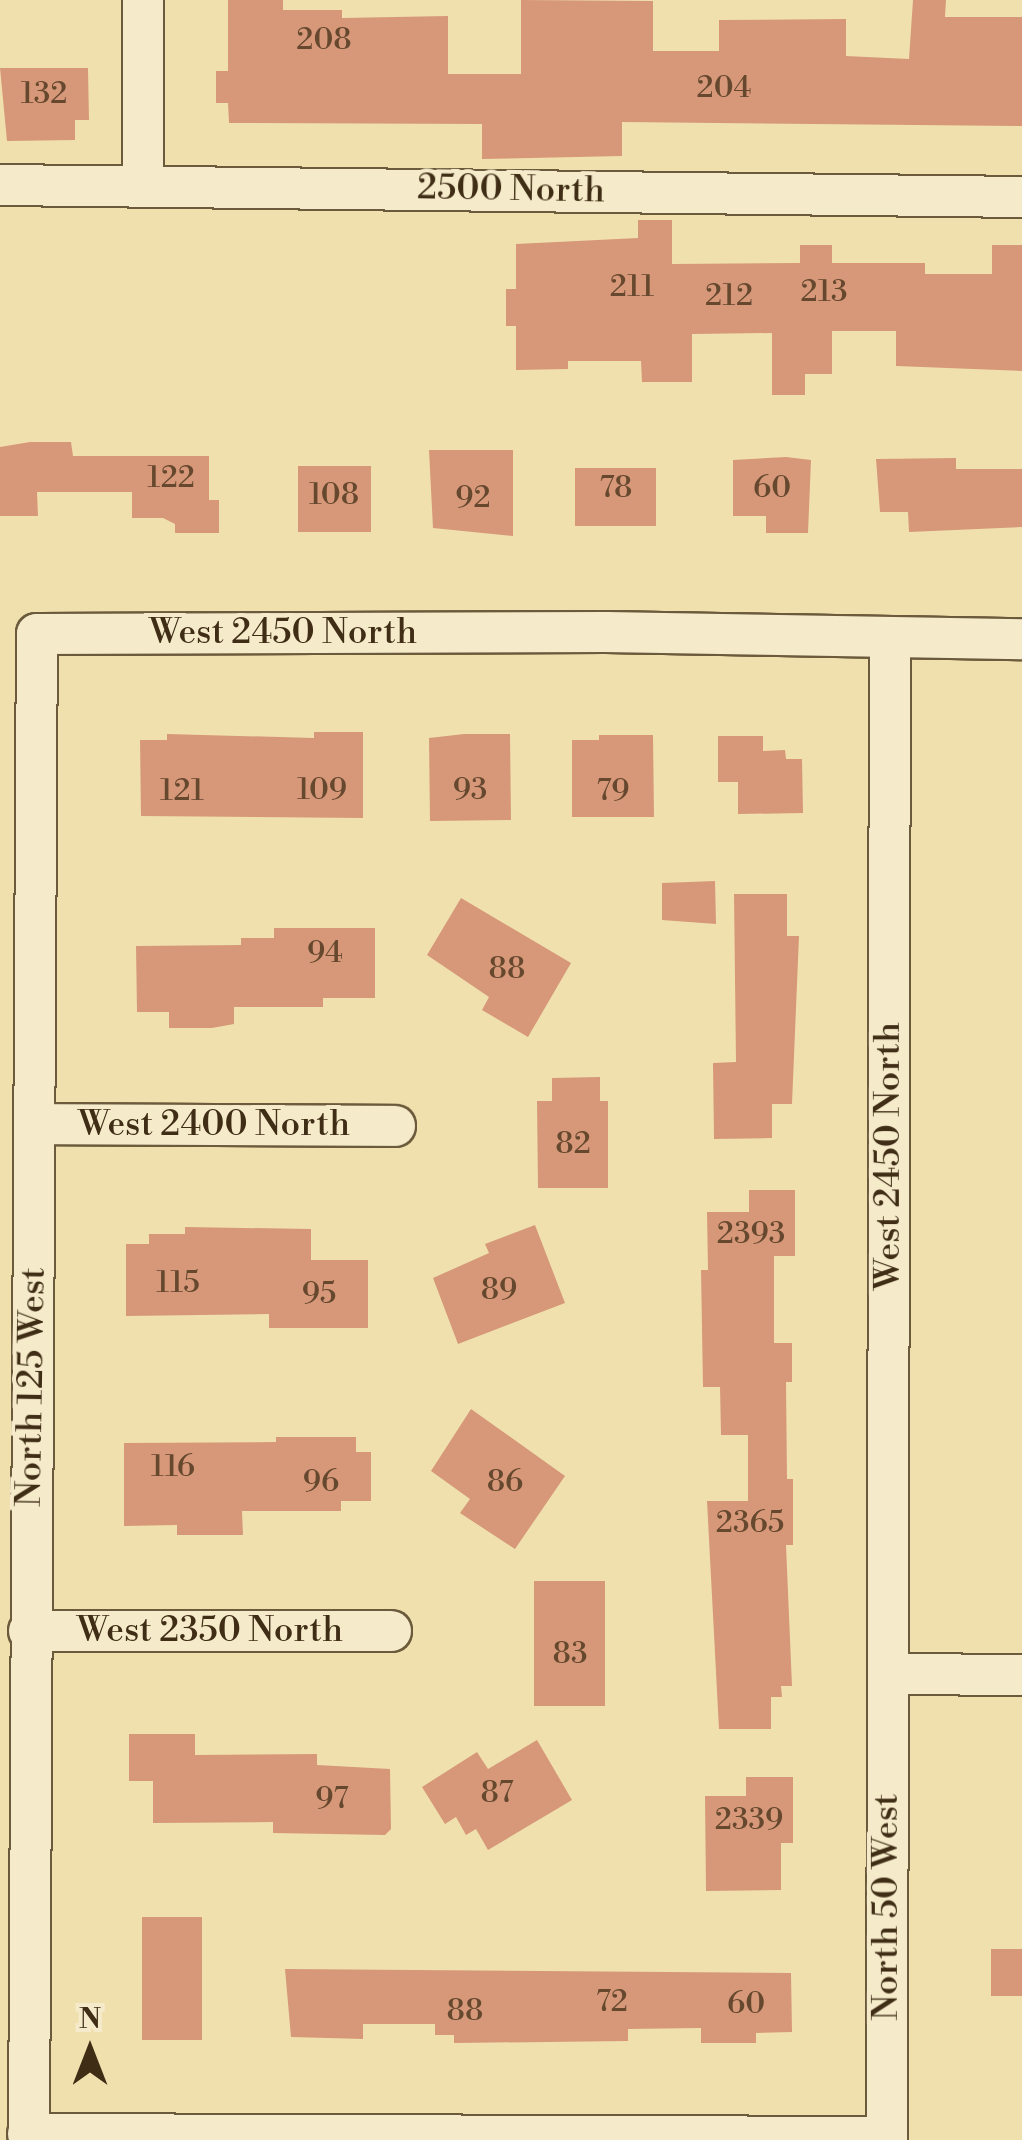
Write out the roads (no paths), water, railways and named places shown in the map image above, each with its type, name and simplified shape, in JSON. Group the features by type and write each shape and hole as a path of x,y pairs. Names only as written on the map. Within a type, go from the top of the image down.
{"street":[{"path":"143,0 144,186"},
{"name":"2500 North","path":"0,185 1022,197"},
{"name":"West 2450 North","path":"36,634 1022,639"},
{"name":"North 125 West","path":"28,2137 36,634"},
{"name":"West 2450 North","path":"888,1674 890,638"},
{"name":"West 2400 North","path":"34,1124 395,1126"},
{"name":"West 2350 North","path":"30,1631 391,1631"},
{"path":"888,1674 1022,1675"},
{"name":"North 50 West","path":"886,2139 888,1674"},
{"path":"28,2137 886,2139"}]}
